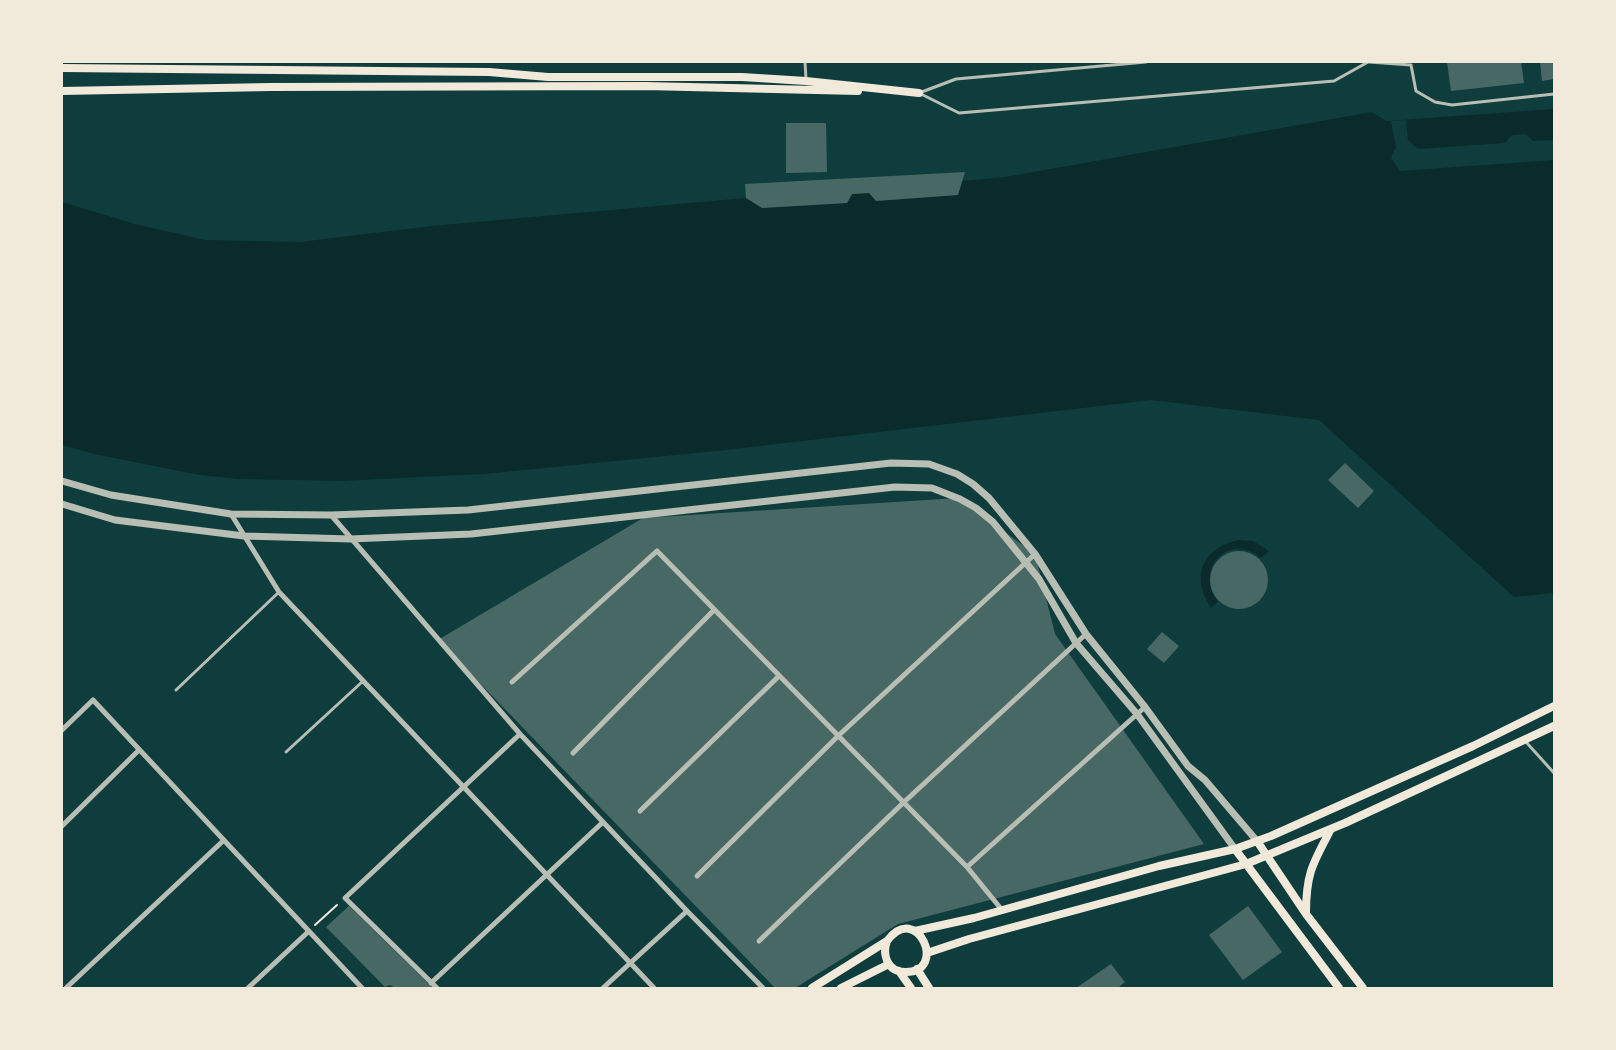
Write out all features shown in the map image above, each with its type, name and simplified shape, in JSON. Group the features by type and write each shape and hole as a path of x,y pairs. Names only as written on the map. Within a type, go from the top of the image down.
{"main road":[{"path":"62,68 137,65 489,72 548,77 742,77 919,93"},
{"path":"62,91 282,87 646,86 919,93"},
{"path":"915,931 936,928 1160,866 1235,849 1272,836 1473,746 1554,706"},
{"path":"927,953 969,939 1246,864 1332,829 1554,726"},
{"path":"1306,914 1306,888 1311,866 1332,829"},
{"path":"1257,841 1359,987"},
{"path":"1235,849 1339,988"},
{"path":"812,988 886,940 896,931 909,929 925,940 927,953 924,962 917,969 899,971"},
{"path":"886,940 884,948 888,964 899,971 911,988"},
{"path":"841,988 888,964"},
{"path":"917,969 930,988"}],"street":[{"path":"62,481 111,495 231,514 331,515 468,510 891,463 929,464 957,474 989,498 1035,554 1086,634 1188,765 1205,780 1257,841"},
{"path":"62,504 115,520 244,536 351,538 471,534 895,487 932,488 960,499 993,522 1039,579 1076,643 1137,714 1235,849"},
{"path":"231,514 279,592 654,988"},
{"path":"331,515 520,734 763,988"},
{"path":"512,682 657,551 967,867 1002,910"},
{"path":"698,876 838,736 1035,554"},
{"path":"573,753 714,610"},
{"path":"759,941 903,803 1086,634"},
{"path":"640,811 779,676"},
{"path":"62,730 93,700 362,988"},
{"path":"967,867 1145,707"},
{"path":"437,988 345,898 520,734"},
{"path":"62,826 139,750"},
{"path":"431,983 603,822"},
{"path":"66,988 224,840"},
{"path":"603,988 687,911"},
{"path":"248,988 309,932"}],"lane":[{"path":"806,62 806,81"},
{"path":"919,93 956,79 1146,62"},
{"path":"919,93 959,113 1334,81 1369,62 1411,65 1416,91 1435,102 1452,105 1554,94"},
{"path":"177,690 279,592"},
{"path":"286,752 364,681"},
{"path":"1525,740 1554,773"}],"path":[{"path":"309,932 345,898"}],"water":[{"path":"1554,109 1554,593 1514,597 1319,420 1151,400 726,450 484,474 342,481 238,479 200,475 94,454 62,445 62,202 135,224 205,240 300,242 431,226 746,198 762,208 847,203 853,194 869,193 876,201 958,195 962,181 1005,177 1372,112 1386,121"},
{"path":"1239,540 1253,541 1269,551 1261,558 1249,551 1238,549 1227,551 1218,557 1212,566 1210,577 1211,589 1218,602 1211,608 1201,585 1203,565 1216,549"},
{"path":"1240,566 1250,570 1254,580 1250,590 1240,594 1230,590 1226,580 1230,570"}],"pier":[{"path":"1406,120 1408,140 1418,149 1505,143 1512,135 1526,134 1533,141 1554,140 1554,160 1400,171 1391,158 1396,147 1391,121"}],"building":[{"path":"1447,62 1521,62 1524,83 1451,91"},
{"path":"1540,62 1554,62 1554,79 1542,81"},
{"path":"786,123 826,123 827,172 786,173"},
{"path":"965,172 958,195 876,201 869,193 852,194 847,203 762,208 746,198 745,184"},
{"path":"1345,463 1374,491 1358,508 1328,480"},
{"path":"958,498 1035,554 1055,634 1204,844 898,924 795,988 775,988 438,640 643,518"},
{"path":"1239,551 1250,553 1263,564 1268,580 1266,591 1255,604 1239,609 1228,607 1215,596 1210,580 1212,569 1223,556"},
{"path":"1162,632 1179,646 1164,663 1147,649"},
{"path":"349,906 433,988 395,988 390,985 385,987 326,927"},
{"path":"1248,906 1282,952 1243,980 1209,935"},
{"path":"1111,964 1125,982 1120,988 1076,988"}]}
